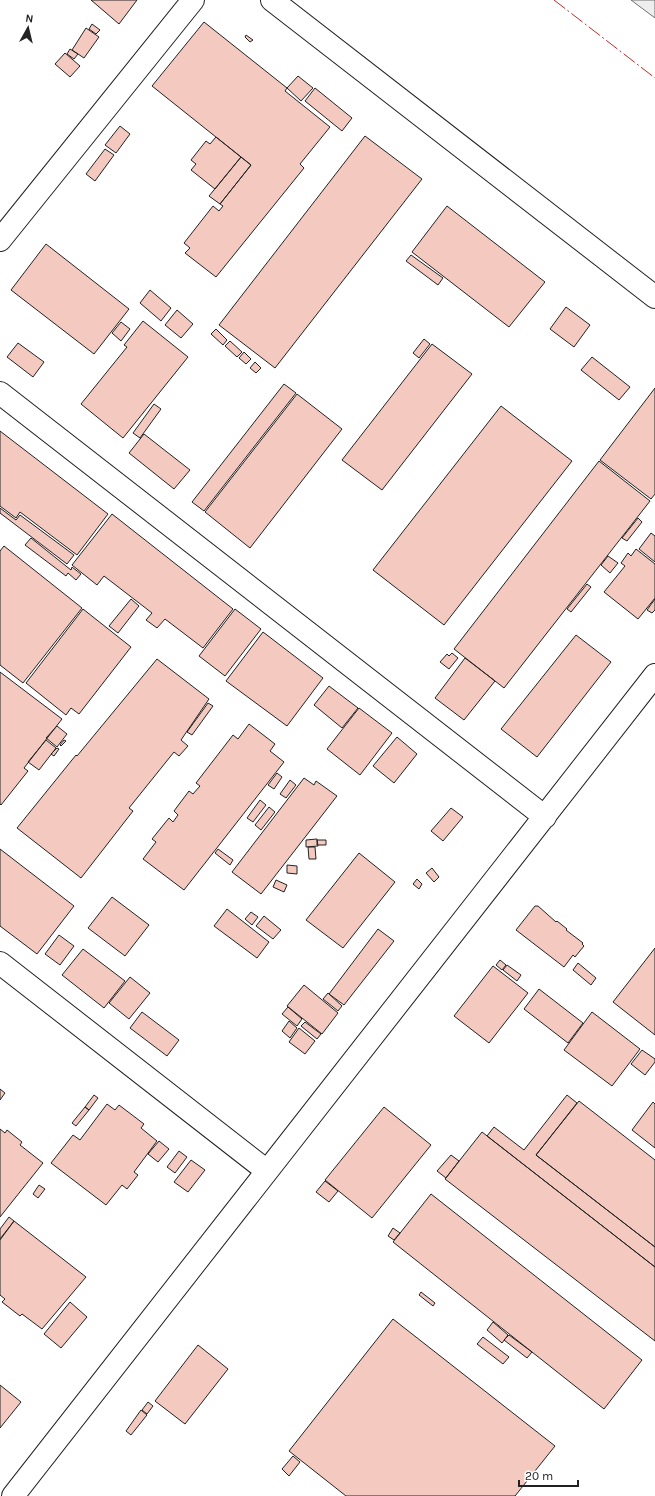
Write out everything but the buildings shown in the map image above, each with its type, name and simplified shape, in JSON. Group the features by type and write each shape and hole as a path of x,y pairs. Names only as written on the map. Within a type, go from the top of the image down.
{"street":[{"path":"0,240 193,0"},
{"path":"272,0 655,297"},
{"path":"0,393 545,817"},
{"path":"13,1496 655,675"},
{"path":"0,963 267,1171"}],"shaded area":[{"path":"631,0 655,0 655,18"}],"power":[{"path":"554,0 655,78"}]}
